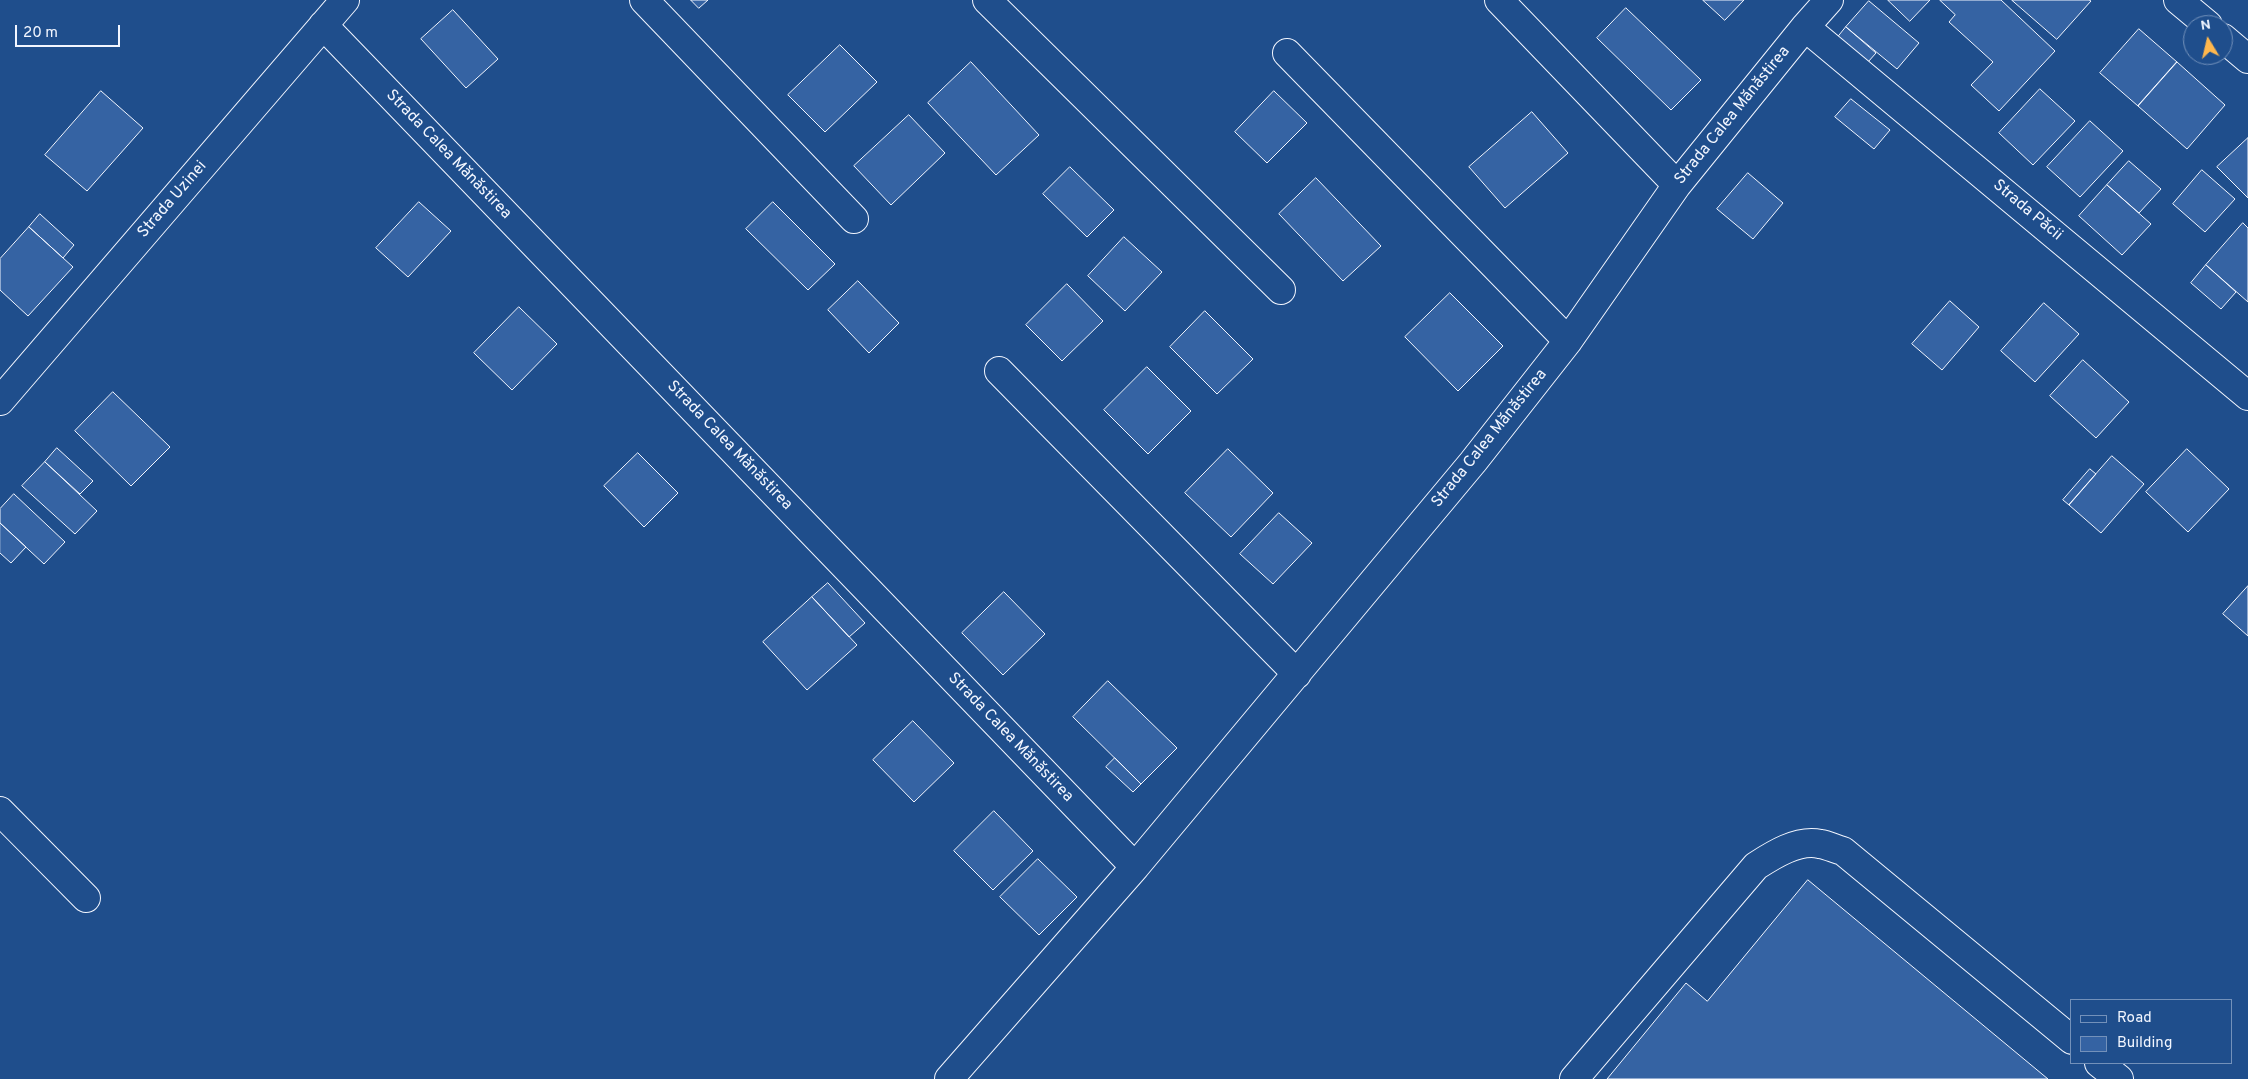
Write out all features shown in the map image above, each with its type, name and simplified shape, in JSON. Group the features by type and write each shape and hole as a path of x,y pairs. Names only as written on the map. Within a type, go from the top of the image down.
{"street":[{"name":"Strada Uzinei","path":"0,401 345,0"},
{"path":"644,0 854,219"},
{"path":"987,0 1281,290"},
{"path":"1498,0 1677,185"},
{"name":"Strada Calea Mănăstirea","path":"949,1079 1135,867 1473,462 1568,341 1677,185 1829,0"},
{"path":"2178,0 2196,15"},
{"name":"Strada Calea Mănăstirea","path":"324,25 1135,867"},
{"name":"Strada Păcii","path":"1805,27 2248,396"},
{"path":"2233,47 2248,60"},
{"path":"1287,52 1568,341"},
{"path":"999,371 1297,674"},
{"path":"0,811 86,898"},
{"path":"1574,1079 1756,866 1775,853 1800,845 1818,843 1843,851 2070,1038"},
{"path":"2101,1064 2119,1079"}],"building":[{"path":"691,0 708,0 699,8"},
{"path":"1703,0 1744,0 1725,20"},
{"path":"1888,0 1930,0 1910,21"},
{"path":"1940,0 2001,0 2055,51 1999,111 1971,85 1993,62 1949,22 1955,15"},
{"path":"2012,0 2089,0 2091,1 2057,39"},
{"path":"1869,1 1919,43 1897,69 1846,27"},
{"path":"1626,8 1701,80 1671,110 1597,38"},
{"path":"453,10 498,59 466,88 421,39"},
{"path":"1846,27 1876,53 1868,62 1838,37"},
{"path":"2139,29 2177,62 2138,106 2100,73"},
{"path":"840,45 877,82 825,132 788,95"},
{"path":"971,62 1039,135 996,175 928,103"},
{"path":"2177,62 2225,105 2187,149 2138,106"},
{"path":"2040,89 2075,121 2033,165 1999,133"},
{"path":"101,91 143,128 87,191 45,155"},
{"path":"1274,91 1307,123 1267,163 1235,132"},
{"path":"1851,99 1890,130 1874,149 1835,117"},
{"path":"1532,112 1568,153 1505,208 1469,167"},
{"path":"909,115 945,153 891,205 854,166"},
{"path":"2090,121 2123,151 2080,197 2047,167"},
{"path":"2248,138 2248,198 2217,167"},
{"path":"2129,161 2161,189 2139,213 2107,185"},
{"path":"1070,167 1114,210 1087,237 1043,194"},
{"path":"2202,170 2235,199 2205,232 2173,204"},
{"path":"1748,173 1783,203 1753,239 1717,209"},
{"path":"1316,178 1381,246 1343,281 1279,214"},
{"path":"2107,185 2151,224 2122,255 2079,216"},
{"path":"419,202 451,231 408,277 376,248"},
{"path":"773,202 835,264 808,290 746,229"},
{"path":"40,214 74,245 63,258 29,227"},
{"path":"2243,223 2248,228 2248,302 2206,265"},
{"path":"29,227 73,267 28,316 0,290 0,259"},
{"path":"1124,237 1162,272 1125,311 1088,276"},
{"path":"2206,265 2236,292 2221,309 2191,283"},
{"path":"858,281 899,323 869,353 828,310"},
{"path":"1067,284 1103,321 1062,361 1026,325"},
{"path":"1450,293 1503,346 1458,391 1405,337"},
{"path":"1950,301 1979,327 1942,370 1912,344"},
{"path":"2044,303 2079,334 2035,382 2001,351"},
{"path":"519,307 557,344 512,390 474,353"},
{"path":"1205,311 1253,359 1217,394 1170,347"},
{"path":"2083,360 2129,402 2096,438 2050,396"},
{"path":"1147,367 1191,411 1148,454 1104,410"},
{"path":"113,392 170,447 131,486 75,431"},
{"path":"57,448 93,481 80,494 45,462"},
{"path":"1228,449 1273,493 1231,537 1185,493"},
{"path":"2187,449 2229,489 2188,532 2146,492"},
{"path":"638,453 678,493 644,527 604,486"},
{"path":"2112,456 2144,484 2101,533 2069,505"},
{"path":"45,462 97,511 75,534 22,486"},
{"path":"2090,469 2096,474 2069,505 2063,500"},
{"path":"14,494 65,542 44,564 0,523 0,509"},
{"path":"1279,513 1312,543 1273,584 1240,554"},
{"path":"0,523 26,547 11,563 0,553"},
{"path":"828,583 865,623 849,637 812,597"},
{"path":"2248,586 2248,636 2223,614"},
{"path":"1004,592 1045,634 1003,675 962,633"},
{"path":"812,597 857,645 807,690 763,642"},
{"path":"1108,681 1177,748 1141,784 1073,717"},
{"path":"913,721 954,763 914,802 873,760"},
{"path":"1115,758 1141,784 1133,792 1106,767"},
{"path":"994,811 1033,851 993,890 954,851"},
{"path":"1038,859 1077,897 1039,935 1000,897"},
{"path":"1808,880 2048,1079 1607,1079 1686,983 1707,1001"}]}
